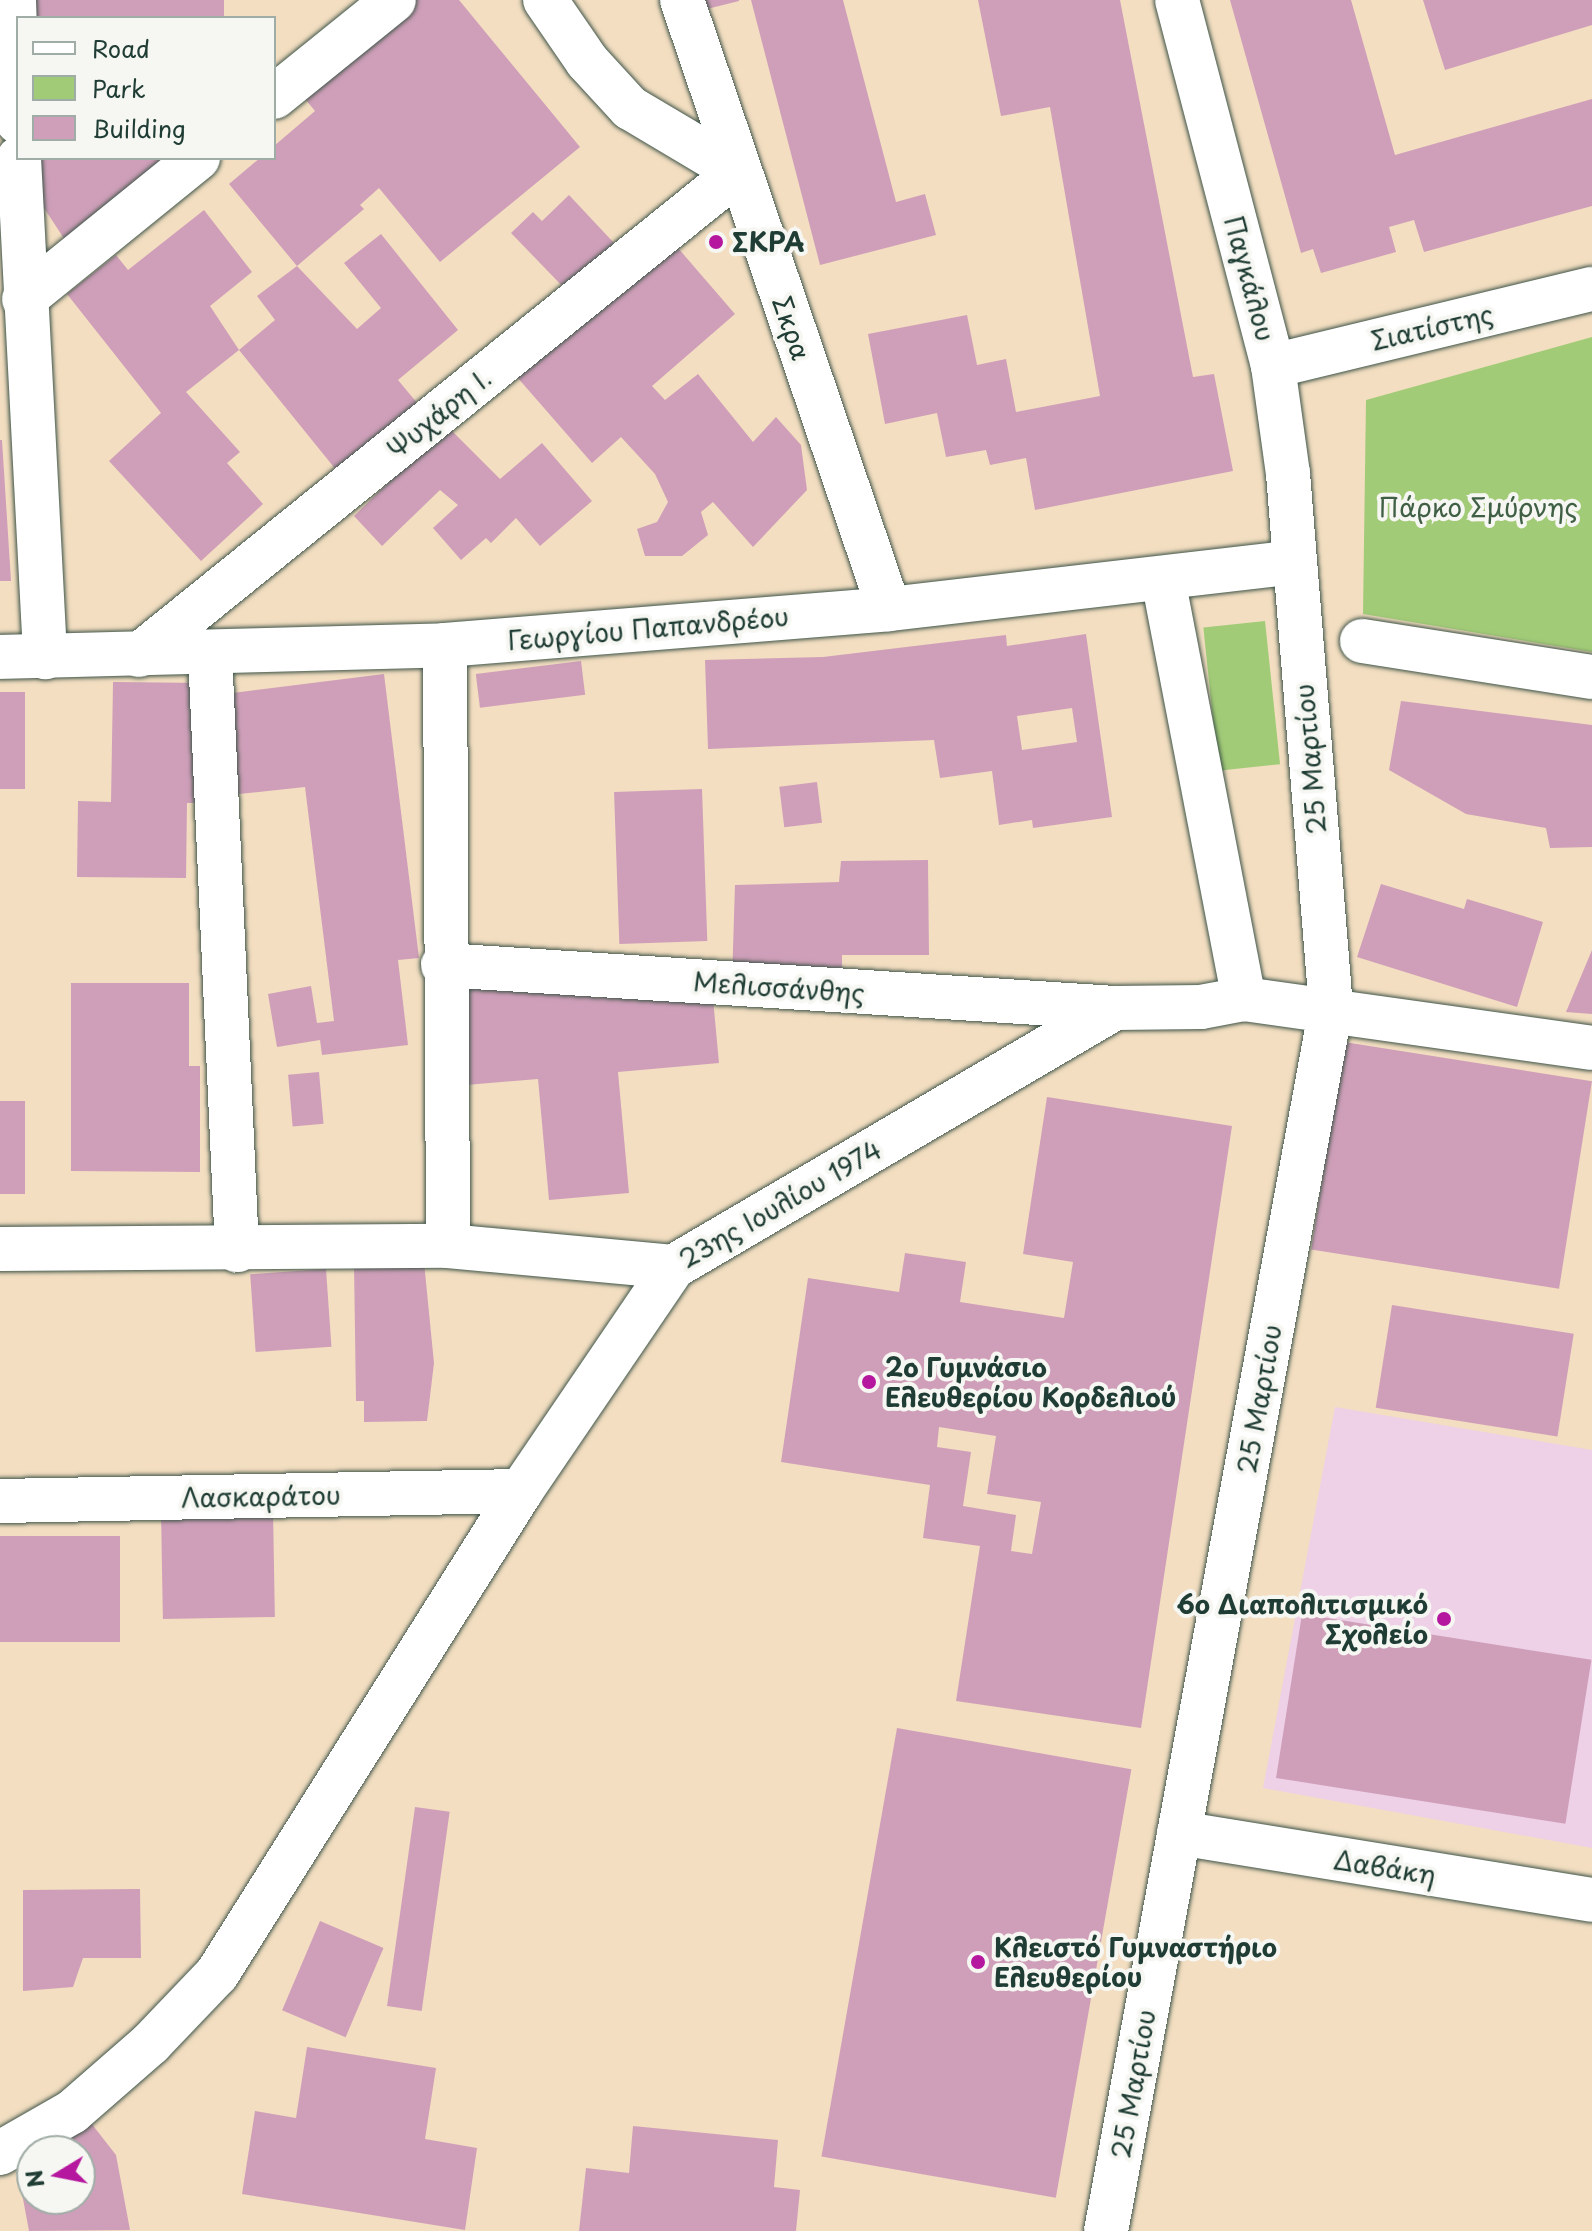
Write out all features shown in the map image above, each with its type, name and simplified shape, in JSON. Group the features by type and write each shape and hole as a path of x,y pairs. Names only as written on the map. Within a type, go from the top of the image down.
{"street":[{"path":"14,0 16,61"},
{"path":"276,95 394,0"},
{"path":"545,0 587,61 630,108 738,172"},
{"name":"Σκρα","path":"682,0 889,609"},
{"name":"Παγκάλου","path":"1177,0 1273,366 1294,562"},
{"path":"19,160 45,657"},
{"path":"24,299 196,160"},
{"name":"Ψυχάρη Ι.","path":"139,655 738,172"},
{"name":"Σιατίστης","path":"1273,366 1592,289"},
{"name":"Γεωργίου Παπανδρέου","path":"0,657 445,645 889,609 1294,562"},
{"name":"25 Μαρτίου","path":"1106,2231 1331,1008 1294,562"},
{"path":"1163,579 1244,999"},
{"path":"1362,641 1592,677"},
{"path":"445,645 443,965 448,1246"},
{"path":"210,653 237,1250"},
{"name":"Μελισσάνθης","path":"443,965 1115,1008"},
{"name":"23ης Ιουλίου 1974","path":"0,1249 237,1250 448,1246 673,1267 1115,1008 1201,1007 1244,999 1331,1008 1592,1048"},
{"path":"0,2153 72,2112 151,2043 217,1974 521,1491 673,1267"},
{"name":"Λασκαράτου","path":"0,1501 521,1491"},
{"name":"Δαβάκη","path":"1179,1833 1592,1900"}],"shaded area":[{"name":"6ο Διαπολιτισμικό Σχολείο","path":"1335,1407 1592,1450 1592,1848 1263,1788"}],"green space":[{"name":"Πάρκο Σμύρνης","path":"1592,337 1592,652 1363,614 1366,400"},
{"path":"1265,621 1280,764 1218,771 1203,627"}],"building":[{"path":"23,0 224,0 224,16 23,16"},
{"path":"414,0 459,0 580,147 440,262 379,188 360,205 364,209 297,266 229,184 258,160 276,160 276,144 315,111 301,94"},
{"path":"700,0 739,0 739,1 703,10"},
{"path":"751,0 843,0 896,202 925,194 936,235 820,265"},
{"path":"978,0 1120,0 1193,377 1214,374 1233,471 1035,510 1026,458 990,465 986,450 946,457 937,413 885,424 868,334 967,315 977,365 1006,359 1016,412 1100,396 1050,107 1001,116"},
{"path":"1230,0 1351,0 1395,155 1592,99 1592,206 1424,252 1414,220 1389,227 1396,252 1321,273 1313,249 1301,253"},
{"path":"1423,0 1592,0 1592,25 1445,70"},
{"path":"26,160 170,160 65,240 23,176"},
{"path":"569,195 614,243 567,291 511,233 533,212 542,221"},
{"path":"204,210 252,272 210,306 239,350 186,392 240,452 227,463 263,504 201,561 109,461 161,413 67,294 116,255 128,270"},
{"path":"665,233 735,314 652,386 665,400 698,374 753,442 776,417 801,445 807,490 753,547 713,502 701,512 708,535 682,556 645,556 637,529 657,522 668,502 655,474 621,437 592,463 510,369"},
{"path":"381,234 458,330 398,380 418,404 337,471 239,350 275,320 257,296 297,266 357,329 381,308 344,263"},
{"path":"447,426 500,479 542,443 592,501 540,546 516,518 491,543 486,538 461,560 433,528 458,505 440,490 382,546 354,516"},
{"path":"2,440 11,581 0,581"},
{"path":"1086,634 1112,817 1033,828 1032,820 999,825 992,771 940,778 934,740 708,749 705,660 823,657 1006,635 1007,646","holes":["1072,708 1077,742 1022,750 1017,716"]},
{"path":"581,661 585,695 480,708 476,674"},
{"path":"384,674 419,958 398,960 408,1045 322,1055 320,1040 277,1047 268,994 311,986 317,1023 334,1021 305,787 230,795 217,695"},
{"path":"113,682 207,683 205,803 187,803 186,878 77,877 78,801 111,802"},
{"path":"0,692 25,692 25,789 0,789"},
{"path":"1401,701 1592,725 1592,847 1550,848 1546,828 1466,814 1389,770"},
{"path":"817,782 822,823 784,827 779,787"},
{"path":"702,789 707,941 619,944 614,792"},
{"path":"928,860 929,955 842,955 842,977 732,980 735,885 839,882 841,861"},
{"path":"1381,884 1464,909 1467,899 1543,922 1517,1007 1357,957"},
{"path":"1592,950 1592,1014 1566,1012"},
{"path":"593,976 595,998 712,988 719,1063 618,1072 629,1193 549,1200 538,1079 466,1085 457,988"},
{"path":"71,983 189,983 189,1066 200,1066 200,1172 71,1171"},
{"path":"1344,1042 1592,1081 1559,1289 1311,1249"},
{"path":"319,1072 324,1124 293,1127 288,1075"},
{"path":"1047,1097 1232,1126 1141,1728 956,1701 980,1546 923,1538 930,1485 781,1462 808,1278 899,1292 905,1253 966,1262 960,1302 1064,1318 1073,1262 1023,1254","holes":["939,1427 996,1436 987,1494 1041,1502 1032,1554 1011,1551 1016,1515 963,1506 971,1452 937,1447"]},
{"path":"0,1101 25,1101 25,1194 0,1194"},
{"path":"424,1262 434,1363 427,1421 364,1422 364,1401 356,1401 354,1264"},
{"path":"326,1269 331,1347 256,1352 250,1274"},
{"path":"1392,1305 1574,1334 1557,1437 1376,1408"},
{"path":"273,1510 275,1617 163,1619 161,1512"},
{"path":"0,1536 120,1536 120,1642 0,1642"},
{"path":"1302,1614 1591,1660 1565,1824 1276,1778"},
{"name":"Κλειστό Γυμναστήριο Ελευθερίου","path":"897,1728 1131,1769 1056,2198 821,2156"},
{"path":"415,1807 450,1812 422,2011 387,2006"},
{"path":"140,1889 141,1958 83,1958 73,1987 23,1991 23,1890"},
{"path":"320,1921 384,1948 346,2037 282,2010"},
{"path":"307,2047 436,2068 425,2139 477,2148 465,2230 242,2194 255,2111 296,2118"},
{"path":"91,2123 116,2155 130,2230 29,2231 26,2215 96,2215 96,2135 73,2135"},
{"path":"633,2126 778,2140 774,2187 800,2190 796,2231 579,2231 586,2168 629,2173"}],"place":[{"name":"ΣΚΡΑ","path":"716,242"},
{"name":"2ο Γυμνάσιο Ελευθερίου Κορδελιού","path":"869,1382"},
{"name":"6ο Διαπολιτισμικό Σχολείο","path":"1444,1619"},
{"name":"Κλειστό Γυμναστήριο Ελευθερίου","path":"978,1962"}]}
